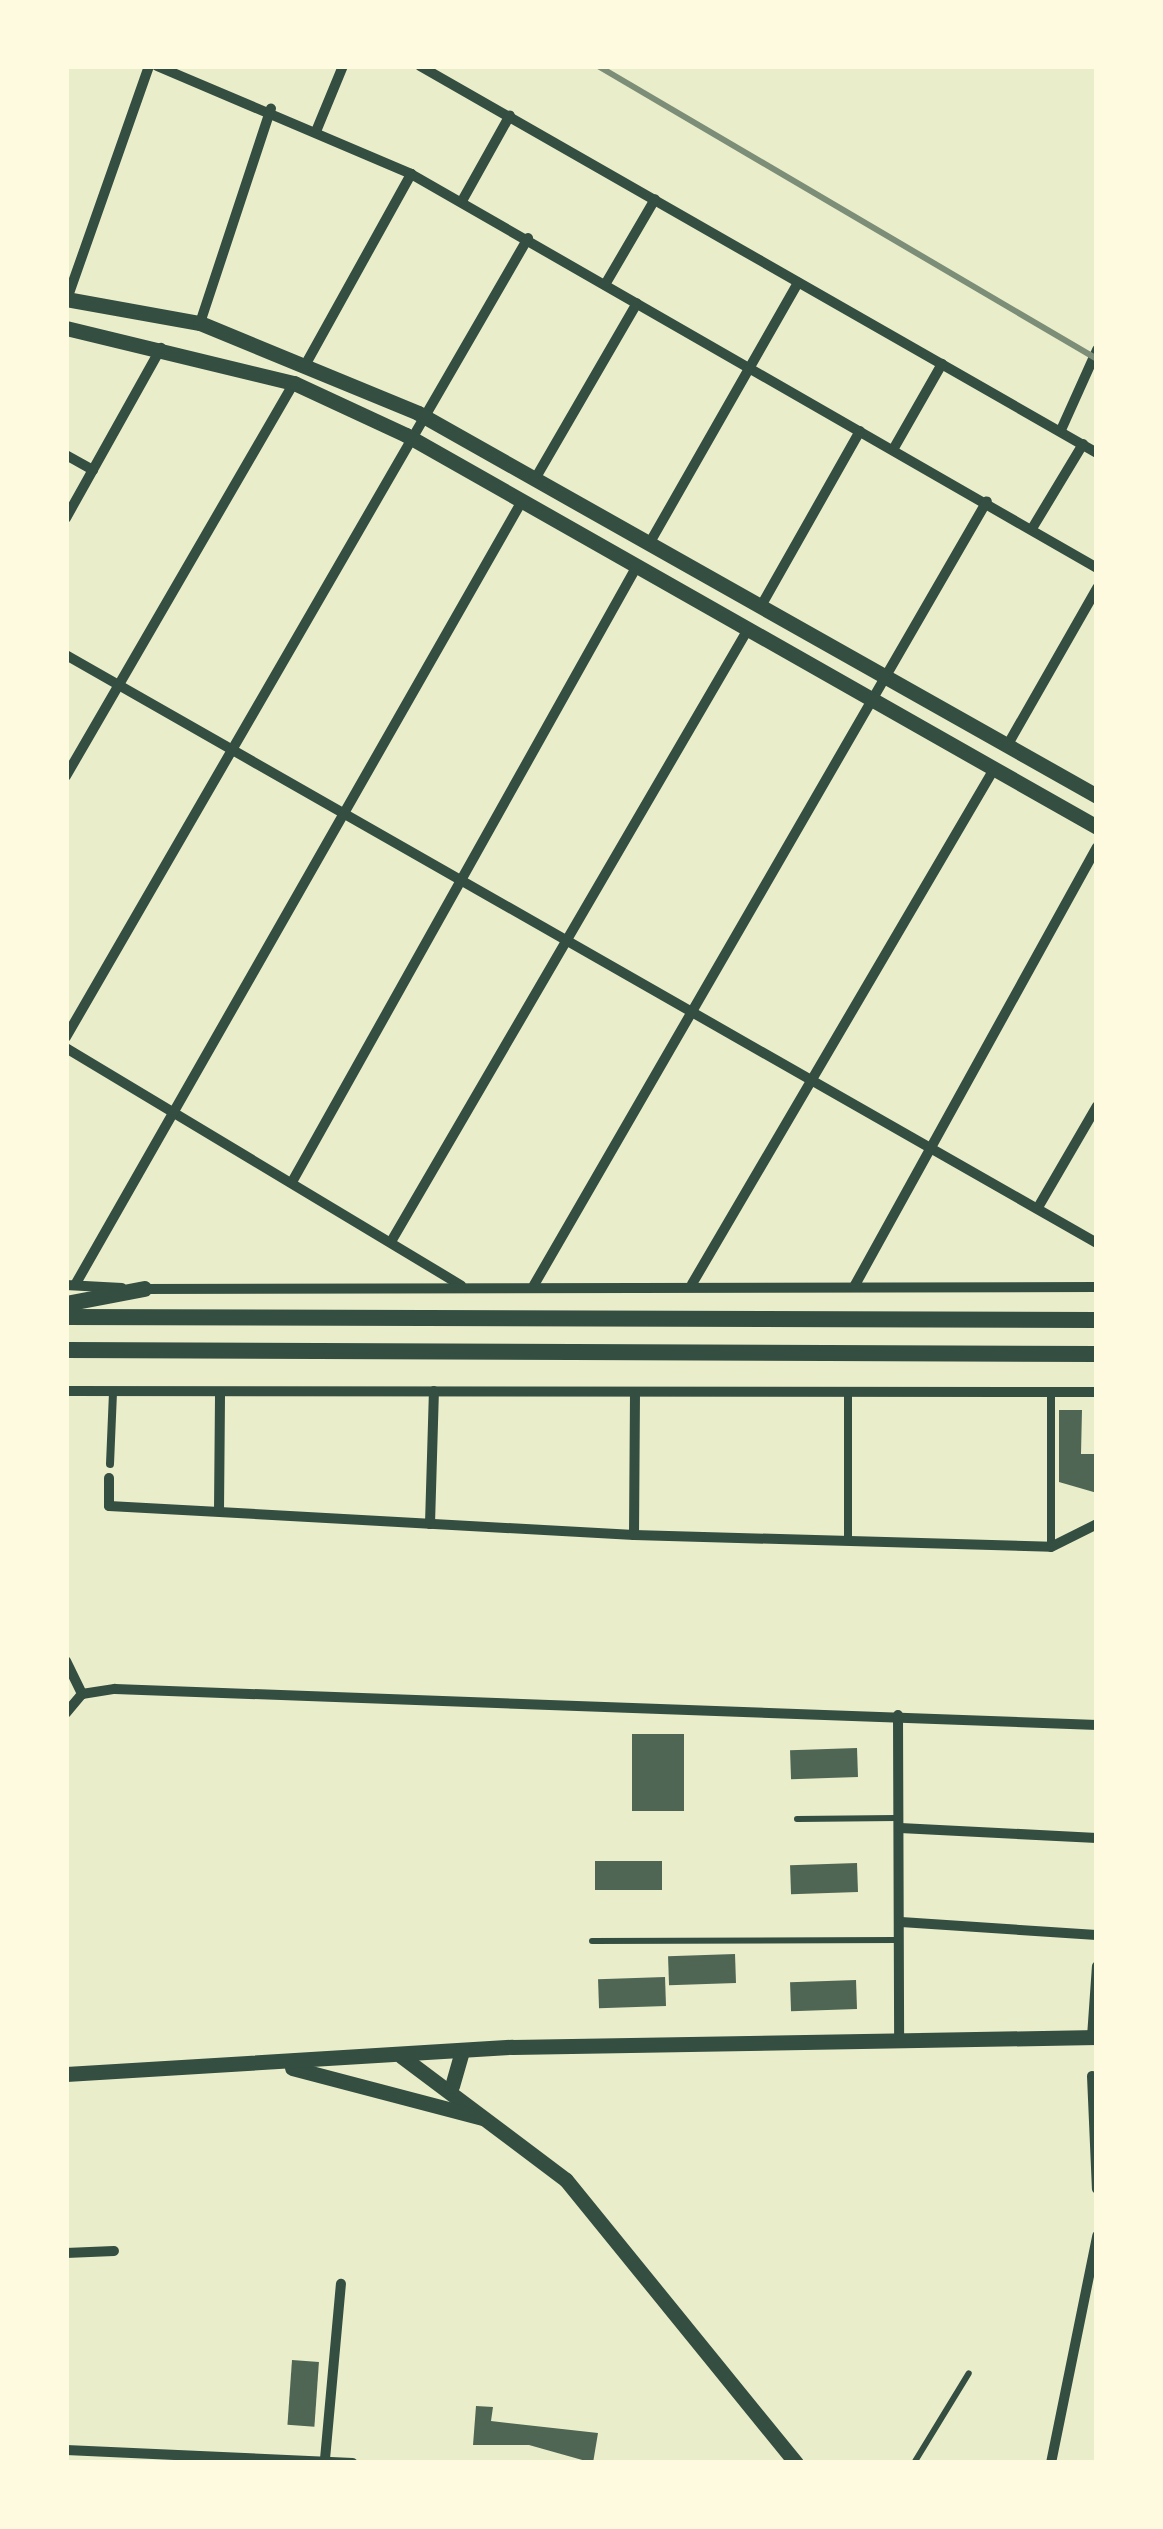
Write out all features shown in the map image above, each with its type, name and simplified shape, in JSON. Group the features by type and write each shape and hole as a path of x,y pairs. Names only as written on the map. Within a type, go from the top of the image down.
{"main road":[{"path":"67,299 200,323 308,360 418,413 1097,796"},
{"path":"66,328 163,345 294,383 406,435 1097,827"},
{"path":"66,1304 145,1289"},
{"path":"66,1317 1097,1320"},
{"path":"66,1350 1097,1354"},
{"path":"66,2074 462,2050 899,2037 1094,2037"},
{"path":"452,2086 462,2050"},
{"path":"399,2054 452,2086 566,2180 796,2463"},
{"path":"254,2064 363,2082 500,2125"}],"street":[{"path":"317,129 343,66"},
{"path":"420,66 1097,453"},
{"path":"67,299 159,67 271,108 411,173 1097,568"},
{"path":"200,323 271,108"},
{"path":"462,202 510,115"},
{"path":"308,360 411,173"},
{"path":"606,283 655,199"},
{"path":"66,1037 418,413 528,238"},
{"path":"649,544 797,283"},
{"path":"535,478 637,303"},
{"path":"66,518 163,345"},
{"path":"1061,430 1097,350"},
{"path":"894,448 941,364"},
{"path":"66,776 294,383"},
{"path":"760,606 860,431"},
{"path":"1033,527 1082,445"},
{"path":"66,454 93,470"},
{"path":"522,501 71,1285 145,1289 692,1284 1097,1288"},
{"path":"533,1285 868,698 987,501"},
{"path":"292,1181 457,877 637,566"},
{"path":"1007,746 1097,588"},
{"path":"392,1240 748,628"},
{"path":"66,655 692,1010 931,1138 1097,1243"},
{"path":"692,1284 994,769"},
{"path":"855,1286 931,1138 1097,847"},
{"path":"66,1048 464,1287"},
{"path":"1040,1204 1097,1106"},
{"path":"66,1391 1097,1392"},
{"path":"110,1464 113,1391"},
{"path":"430,1524 434,1391"},
{"path":"219,1511 220,1392"},
{"path":"1051,1392 1051,1546"},
{"path":"848,1393 848,1540"},
{"path":"634,1535 635,1394"},
{"path":"109,1478 109,1506 634,1535 1051,1546 1097,1524"},
{"path":"66,1661 82,1694"},
{"path":"66,1713 82,1694"},
{"path":"82,1694 898,1715 1097,1725"},
{"path":"898,1715 899,2037"},
{"path":"900,1823 1097,1838"},
{"path":"901,1922 1097,1935"},
{"path":"1094,2037 1097,1966"},
{"path":"1092,2076 1097,2189"},
{"path":"1052,2463 1097,2236"},
{"path":"66,2254 114,2251"},
{"path":"325,2458 341,2284"},
{"path":"66,2450 325,2458 353,2463"}],"lane":[{"path":"797,1819 900,1823"},
{"path":"592,1941 901,1940"},
{"path":"914,2463 969,2373"}],"building":[{"path":"1059,1410 1082,1410 1081,1454 1097,1454 1097,1493 1059,1482"},
{"path":"632,1734 684,1734 684,1811 632,1811"},
{"path":"857,1748 858,1777 791,1779 790,1750"},
{"path":"595,1861 662,1861 662,1890 595,1890"},
{"path":"857,1863 858,1892 791,1894 790,1865"},
{"path":"735,1954 736,1983 669,1985 668,1956"},
{"path":"665,1977 666,2006 599,2008 598,1979"},
{"path":"856,1980 857,2009 791,2011 790,1982"},
{"path":"292,2360 319,2362 314,2427 287,2425"},
{"path":"476,2406 493,2407 491,2421 598,2433 593,2463 529,2445 473,2445"}],"railway":[{"path":"598,66 1097,359"}]}
